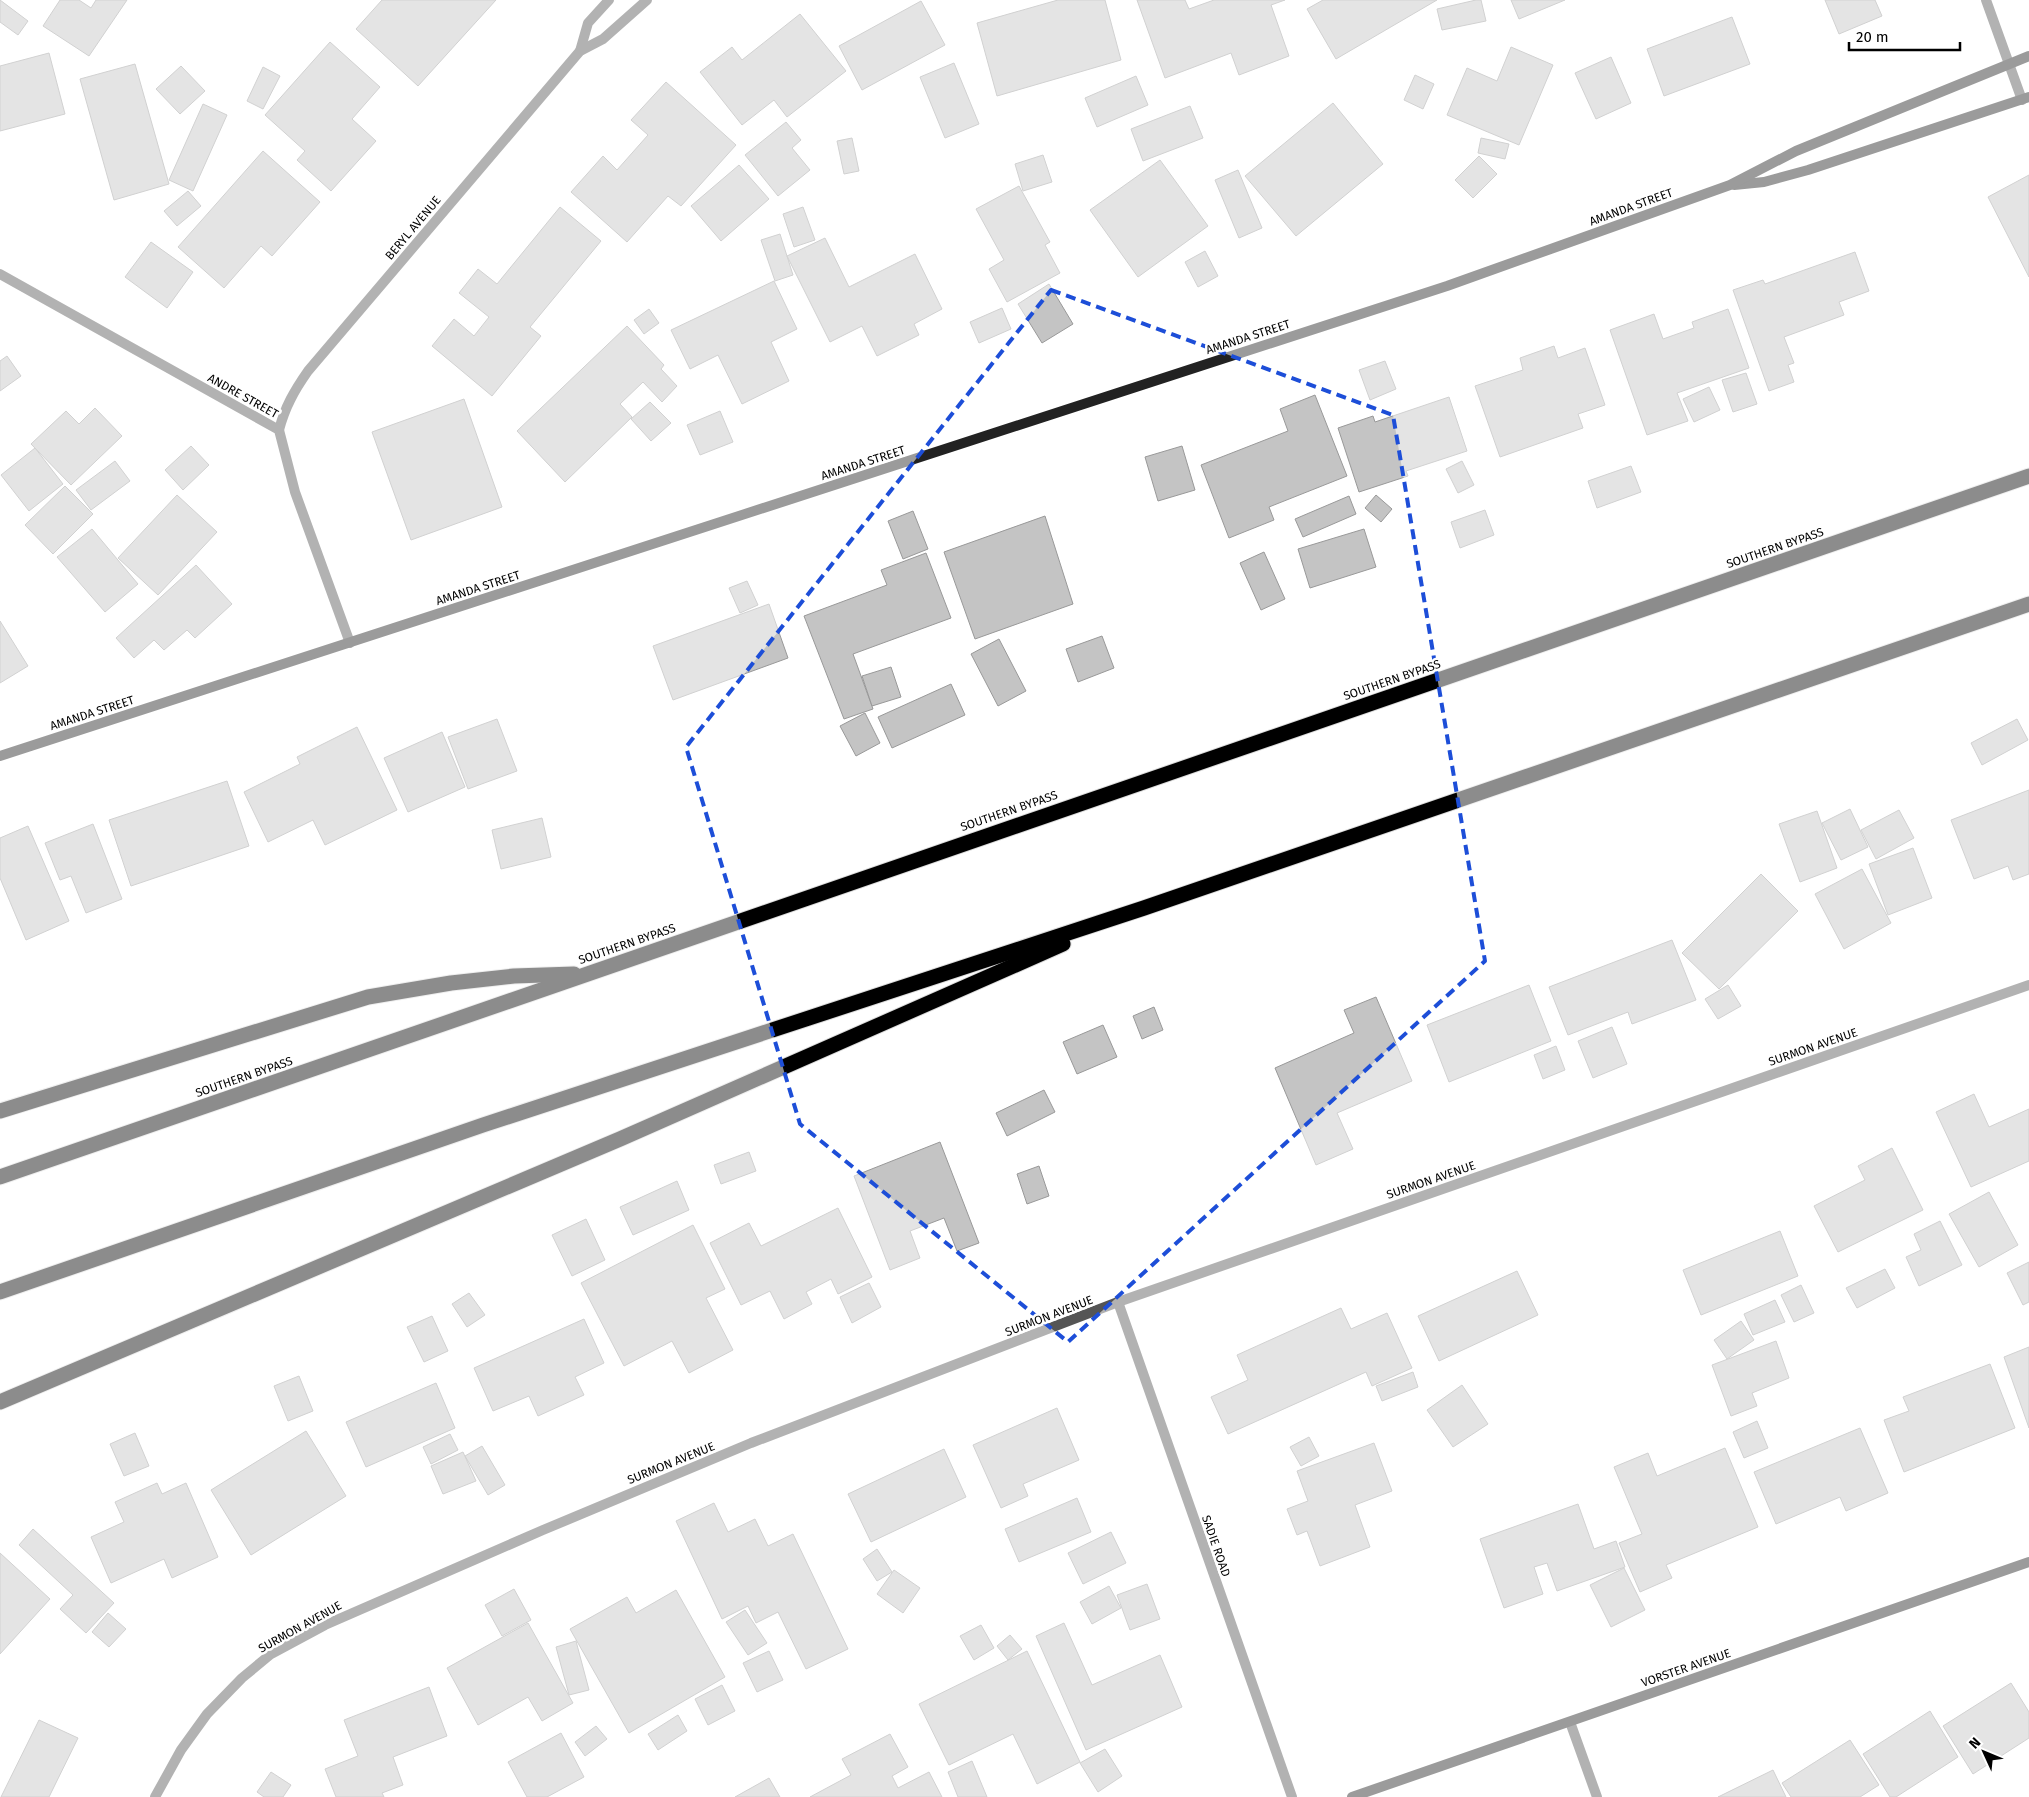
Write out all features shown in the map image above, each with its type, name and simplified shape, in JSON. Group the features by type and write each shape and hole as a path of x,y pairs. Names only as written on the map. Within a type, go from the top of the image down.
{"highway":[{"name":"SOUTHERN BYPASS","path":"0,1177 2029,476"},
{"path":"0,1292 483,1125 1144,908 2029,604"},
{"path":"0,1402 620,1139 1144,908"},
{"path":"0,1112 368,997 451,983 514,976 589,973"}],"street":[{"name":"BERYL AVENUE","path":"580,51 588,22 609,0"},
{"name":"BERYL AVENUE","path":"279,430 284,411 292,393 308,371 580,51 603,40 647,0"},
{"path":"1986,0 2008,63 2026,99"},
{"name":"AMANDA STREET","path":"0,756 1448,286 1730,185 1796,151 2029,56"},
{"name":"AMANDA STREET","path":"1730,185 1764,182 1808,170 2026,99"},
{"name":"ANDRE STREET","path":"0,274 279,430 295,492 350,643"},
{"name":"SURMON AVENUE","path":"155,1797 181,1750 207,1714 242,1678 271,1654 325,1625 543,1530 742,1447 1118,1302 2029,985"},
{"name":"SADIE ROAD","path":"1118,1302 1292,1797"},
{"name":"VORSTER AVENUE","path":"1352,1797 2029,1562"},
{"path":"1570,1722 1598,1797"}],"highlighted area":[{"path":"1051,290 1393,415 1485,961 1068,1342 800,1124 686,747"}],"building":[{"path":"0,0 28,21 18,35 0,22"},
{"path":"60,0 79,0 91,8 96,0 127,0 89,56 43,26"},
{"path":"382,0 496,0 418,86 356,29"},
{"path":"1058,0 1105,0 1121,60 997,96 977,23"},
{"path":"1137,0 1185,0 1189,9 1214,0 1285,0 1271,5 1289,56 1239,75 1231,53 1165,78"},
{"path":"1323,0 1437,0 1336,59 1307,9"},
{"path":"1481,0 1486,21 1442,30 1437,9"},
{"path":"1511,0 1565,0 1519,19"},
{"path":"1825,0 1875,0 1882,16 1839,34"},
{"path":"921,1 945,45 862,90 839,46"},
{"path":"800,14 846,71 787,117 774,100 742,125 700,72 732,47 742,60"},
{"path":"1732,17 1750,64 1664,96 1647,49"},
{"path":"330,42 380,87 352,119 376,141 331,191 297,160 305,151 265,115"},
{"path":"1511,47 1553,65 1519,145 1447,115 1467,68 1497,81"},
{"path":"49,53 65,114 0,131 0,66"},
{"path":"1611,57 1631,103 1596,119 1575,73"},
{"path":"954,63 979,124 945,138 920,77"},
{"path":"135,64 169,184 114,200 80,79"},
{"path":"181,66 205,91 180,114 156,89"},
{"path":"263,67 280,76 263,109 247,101"},
{"path":"1415,75 1434,84 1423,109 1404,100"},
{"path":"1136,76 1148,105 1097,127 1085,98"},
{"path":"666,82 736,145 681,206 668,196 627,242 571,192 603,156 617,170 648,135 631,120"},
{"path":"1333,103 1383,164 1296,236 1245,176"},
{"path":"203,104 227,115 193,191 169,180"},
{"path":"1190,106 1203,138 1143,161 1131,129"},
{"path":"786,122 801,140 792,148 810,170 778,196 745,155"},
{"path":"852,138 859,171 844,174 837,141"},
{"path":"1481,138 1509,144 1505,159 1478,153"},
{"path":"263,151 320,202 272,256 261,246 224,288 178,247"},
{"path":"1043,155 1052,182 1023,191 1015,164"},
{"path":"1479,156 1497,174 1473,198 1455,180"},
{"path":"1160,160 1208,226 1138,277 1090,210"},
{"path":"739,165 769,199 721,241 691,206"},
{"path":"1238,170 1262,228 1239,238 1215,180"},
{"path":"2029,175 2029,277 1988,197"},
{"path":"1019,186 1050,242 1045,245 1060,273 1007,302 989,269 1004,260 976,209"},
{"path":"188,191 201,206 177,226 164,211"},
{"path":"560,207 601,241 530,327 541,336 492,396 432,346 454,319 474,336 489,317 459,293 478,269 497,284"},
{"path":"803,207 815,240 794,247 783,214"},
{"path":"780,234 793,275 775,281 761,240"},
{"path":"825,238 849,287 915,254 942,309 914,324 919,335 877,356 862,326 830,342 787,256"},
{"path":"151,242 193,272 167,308 125,277"},
{"path":"1205,251 1218,276 1198,287 1185,262"},
{"path":"1855,252 1869,291 1839,302 1844,315 1784,337 1794,363 1788,365 1794,382 1769,391 1733,290 1763,280 1765,284"},
{"path":"774,281 797,329 771,342 789,381 742,404 718,355 690,369 671,330"},
{"path":"1049,284 1073,324 1042,343 1018,304"},
{"path":"1002,308 1011,329 979,343 970,322"},
{"path":"649,309 659,323 644,334 634,320"},
{"path":"1728,309 1749,368 1677,393 1688,421 1647,435 1610,330 1654,314 1663,339 1694,328 1692,322"},
{"path":"627,326 664,365 661,369 677,386 662,402 643,382 620,404 632,417 565,482 517,431"},
{"path":"1554,346 1558,358 1585,348 1605,405 1578,414 1583,428 1500,457 1475,386 1523,370 1520,358"},
{"path":"7,356 21,376 0,391 0,361"},
{"path":"1385,361 1396,389 1370,400 1359,370"},
{"path":"1746,373 1757,404 1733,412 1722,380"},
{"path":"1709,387 1720,410 1694,422 1683,399"},
{"path":"1315,395 1347,476 1269,507 1274,520 1229,538 1201,465 1288,431 1280,409"},
{"path":"1449,397 1467,451 1406,471 1408,476 1359,492 1338,428 1373,416 1375,422"},
{"path":"464,399 502,507 411,540 372,432"},
{"path":"650,402 671,423 651,441 631,419"},
{"path":"95,408 122,436 71,485 31,444 66,411 79,424"},
{"path":"720,411 733,442 700,455 687,425"},
{"path":"191,446 209,465 183,490 165,470"},
{"path":"1182,446 1195,490 1158,501 1145,457"},
{"path":"35,448 63,484 29,511 1,475"},
{"path":"115,461 130,481 91,510 76,490"},
{"path":"1462,461 1474,485 1458,493 1446,469"},
{"path":"1631,466 1641,492 1597,508 1588,481"},
{"path":"65,486 93,514 53,554 25,525"},
{"path":"177,495 217,532 158,595 118,558"},
{"path":"1376,495 1392,509 1381,522 1365,508"},
{"path":"1349,496 1356,514 1303,537 1295,519"},
{"path":"1485,510 1494,535 1460,548 1451,522"},
{"path":"913,511 928,549 903,559 888,521"},
{"path":"1045,516 1073,604 975,639 944,552"},
{"path":"92,529 138,584 105,612 57,557"},
{"path":"1364,529 1376,567 1310,588 1298,549"},
{"path":"1264,552 1285,599 1261,610 1240,563"},
{"path":"926,553 951,618 853,654 873,709 844,719 804,616 887,585 881,570"},
{"path":"196,565 232,604 195,638 187,630 164,650 154,640 134,658 116,638"},
{"path":"747,581 758,605 740,613 729,588"},
{"path":"769,604 788,658 673,700 653,646"},
{"path":"0,621 28,666 0,683"},
{"path":"1102,636 1114,668 1078,682 1066,649"},
{"path":"999,639 1026,691 998,706 971,654"},
{"path":"891,667 901,697 872,706 862,676"},
{"path":"951,684 965,715 892,748 878,717"},
{"path":"865,713 880,743 856,756 840,726"},
{"path":"497,719 517,771 468,789 448,737"},
{"path":"2017,719 2028,740 1982,765 1971,743"},
{"path":"357,727 397,810 325,845 313,820 268,842 244,792 300,764 297,757"},
{"path":"442,732 465,787 408,812 384,758"},
{"path":"227,781 249,846 131,886 109,820"},
{"path":"2029,790 2029,874 2013,880 2008,866 1974,879 1951,820"},
{"path":"1850,809 1868,847 1841,860 1822,823"},
{"path":"1899,810 1914,838 1876,859 1861,830"},
{"path":"1817,811 1837,868 1800,882 1779,824"},
{"path":"542,818 551,857 501,869 492,830"},
{"path":"93,824 122,899 86,913 71,876 60,880 45,843"},
{"path":"28,826 69,921 26,940 0,878 0,838"},
{"path":"1913,848 1932,898 1888,915 1869,864"},
{"path":"1862,869 1891,923 1844,949 1815,894"},
{"path":"1761,874 1798,911 1719,989 1682,953"},
{"path":"1672,940 1696,1000 1632,1024 1628,1012 1568,1035 1549,987"},
{"path":"1529,985 1551,1041 1449,1082 1427,1025"},
{"path":"1728,985 1741,1006 1718,1019 1705,999"},
{"path":"1376,997 1412,1081 1337,1113 1353,1149 1316,1165 1275,1068 1354,1033 1344,1010"},
{"path":"1154,1007 1163,1030 1142,1039 1133,1016"},
{"path":"1103,1025 1117,1057 1077,1074 1063,1042"},
{"path":"1612,1027 1627,1064 1593,1078 1578,1041"},
{"path":"1556,1046 1565,1070 1543,1079 1534,1055"},
{"path":"1044,1090 1055,1112 1007,1136 996,1113"},
{"path":"1974,1094 1989,1127 2029,1109 2029,1161 1971,1187 1936,1112"},
{"path":"940,1142 979,1243 957,1251 944,1218 910,1231 920,1258 890,1270 854,1176"},
{"path":"1892,1148 1923,1210 1838,1252 1814,1206 1865,1180 1858,1166"},
{"path":"749,1152 756,1171 721,1184 714,1165"},
{"path":"1039,1166 1049,1196 1027,1204 1017,1174"},
{"path":"677,1181 689,1210 633,1235 620,1207"},
{"path":"1989,1192 2018,1245 1979,1267 1949,1214"},
{"path":"838,1208 872,1277 838,1294 831,1279 806,1292 812,1304 784,1319 770,1291 741,1305 710,1243 749,1223 761,1246"},
{"path":"586,1219 605,1260 572,1276 552,1235"},
{"path":"1940,1221 1962,1265 1919,1286 1906,1257 1921,1250 1914,1234"},
{"path":"693,1225 725,1289 706,1298 733,1350 689,1373 672,1341 624,1366 581,1283"},
{"path":"1780,1231 1798,1276 1701,1315 1683,1270"},
{"path":"2029,1262 2029,1302 2023,1305 2007,1273"},
{"path":"1885,1269 1895,1288 1857,1308 1846,1288"},
{"path":"1517,1271 1538,1315 1439,1361 1418,1316"},
{"path":"869,1283 881,1307 852,1323 840,1297"},
{"path":"1801,1285 1814,1313 1794,1322 1781,1295"},
{"path":"469,1293 485,1315 467,1327 452,1304"},
{"path":"1775,1300 1785,1322 1753,1335 1744,1314"},
{"path":"1341,1308 1351,1329 1387,1313 1412,1368 1372,1386 1366,1372 1228,1434 1211,1397 1248,1380 1237,1355"},
{"path":"432,1316 448,1351 424,1362 407,1327"},
{"path":"584,1319 604,1363 575,1377 584,1395 538,1416 529,1396 493,1411 474,1368"},
{"path":"1741,1321 1754,1340 1727,1359 1714,1340"},
{"path":"1776,1341 1789,1378 1752,1393 1757,1406 1731,1416 1712,1365"},
{"path":"2029,1347 2029,1428 2004,1357"},
{"path":"1990,1364 2015,1428 1904,1472 1884,1420 1909,1411 1903,1397"},
{"path":"1413,1372 1418,1387 1382,1401 1376,1386"},
{"path":"299,1376 313,1411 288,1421 274,1386"},
{"path":"436,1383 455,1428 366,1467 346,1422"},
{"path":"1462,1385 1488,1424 1453,1447 1427,1410"},
{"path":"1057,1408 1079,1460 1023,1484 1028,1496 1001,1508 973,1445"},
{"path":"1757,1421 1768,1448 1744,1458 1733,1432"},
{"path":"1860,1428 1888,1493 1846,1511 1840,1497 1776,1524 1754,1472"},
{"path":"306,1431 346,1496 251,1555 211,1490"},
{"path":"135,1433 149,1466 124,1476 110,1444"},
{"path":"450,1434 458,1450 431,1464 423,1447"},
{"path":"1309,1437 1319,1456 1301,1466 1290,1447"},
{"path":"1374,1443 1392,1491 1355,1505 1370,1547 1320,1566 1307,1531 1297,1535 1287,1509 1308,1501 1297,1471"},
{"path":"482,1446 505,1485 488,1495 465,1456"},
{"path":"1725,1448 1758,1527 1666,1565 1672,1578 1640,1592 1619,1543 1642,1534 1614,1467 1648,1453 1657,1476"},
{"path":"944,1449 966,1497 871,1542 848,1494"},
{"path":"463,1452 476,1481 443,1494 431,1466"},
{"path":"157,1483 162,1494 186,1483 218,1557 172,1578 164,1559 111,1583 91,1537 124,1522 115,1502"},
{"path":"1077,1498 1091,1532 1019,1562 1005,1529"},
{"path":"714,1503 728,1532 755,1519 768,1546 793,1534 848,1649 806,1669 778,1612 756,1623 748,1606 722,1619 676,1521"},
{"path":"1578,1504 1594,1549 1616,1541 1625,1567 1557,1591 1547,1563 1534,1567 1543,1594 1504,1608 1480,1539"},
{"path":"33,1529 114,1603 86,1633 60,1609 73,1595 19,1545"},
{"path":"1111,1532 1126,1563 1083,1584 1068,1553"},
{"path":"877,1549 892,1572 877,1581 863,1559"},
{"path":"0,1553 50,1599 0,1654"},
{"path":"1624,1568 1645,1610 1611,1627 1590,1585"},
{"path":"894,1570 920,1588 903,1613 877,1594"},
{"path":"1147,1584 1160,1619 1130,1630 1117,1595"},
{"path":"1109,1586 1121,1608 1092,1624 1080,1602"},
{"path":"514,1589 531,1620 502,1636 485,1605"},
{"path":"676,1590 725,1677 629,1733 570,1629 627,1597 636,1613"},
{"path":"745,1610 767,1643 748,1655 726,1622"},
{"path":"108,1613 126,1629 109,1647 92,1632"},
{"path":"528,1623 573,1703 542,1721 528,1697 478,1725 447,1668"},
{"path":"1064,1623 1092,1685 1160,1655 1182,1707 1086,1750 1036,1636"},
{"path":"981,1625 994,1648 974,1660 960,1636"},
{"path":"1010,1635 1022,1649 1008,1660 997,1646"},
{"path":"576,1641 589,1690 569,1695 556,1647"},
{"path":"769,1651 783,1680 757,1692 743,1663"},
{"path":"1027,1651 1080,1762 1037,1784 1013,1734 949,1765 919,1704"},
{"path":"2011,1683 2029,1712 2029,1738 1973,1774 1943,1726"},
{"path":"722,1685 735,1711 708,1725 695,1699"},
{"path":"429,1687 447,1736 393,1757 403,1785 382,1793 384,1797 336,1797 325,1769 358,1756 344,1720"},
{"path":"1930,1711 1958,1757 1896,1797 1890,1797 1863,1754"},
{"path":"678,1715 687,1731 658,1750 648,1734"},
{"path":"39,1720 78,1738 49,1797 1,1797"},
{"path":"596,1726 607,1739 585,1756 575,1742"},
{"path":"561,1733 584,1777 547,1797 527,1797 508,1762"},
{"path":"890,1734 908,1767 892,1776 898,1788 929,1772 942,1797 810,1797 851,1775 842,1759"},
{"path":"1850,1740 1879,1785 1860,1797 1791,1797 1782,1783"},
{"path":"1105,1749 1122,1776 1098,1792 1080,1763"},
{"path":"972,1761 987,1797 958,1797 948,1772"},
{"path":"1773,1770 1786,1797 1718,1797"},
{"path":"271,1772 291,1785 283,1797 264,1797 257,1792"},
{"path":"769,1778 780,1797 735,1797"}]}
